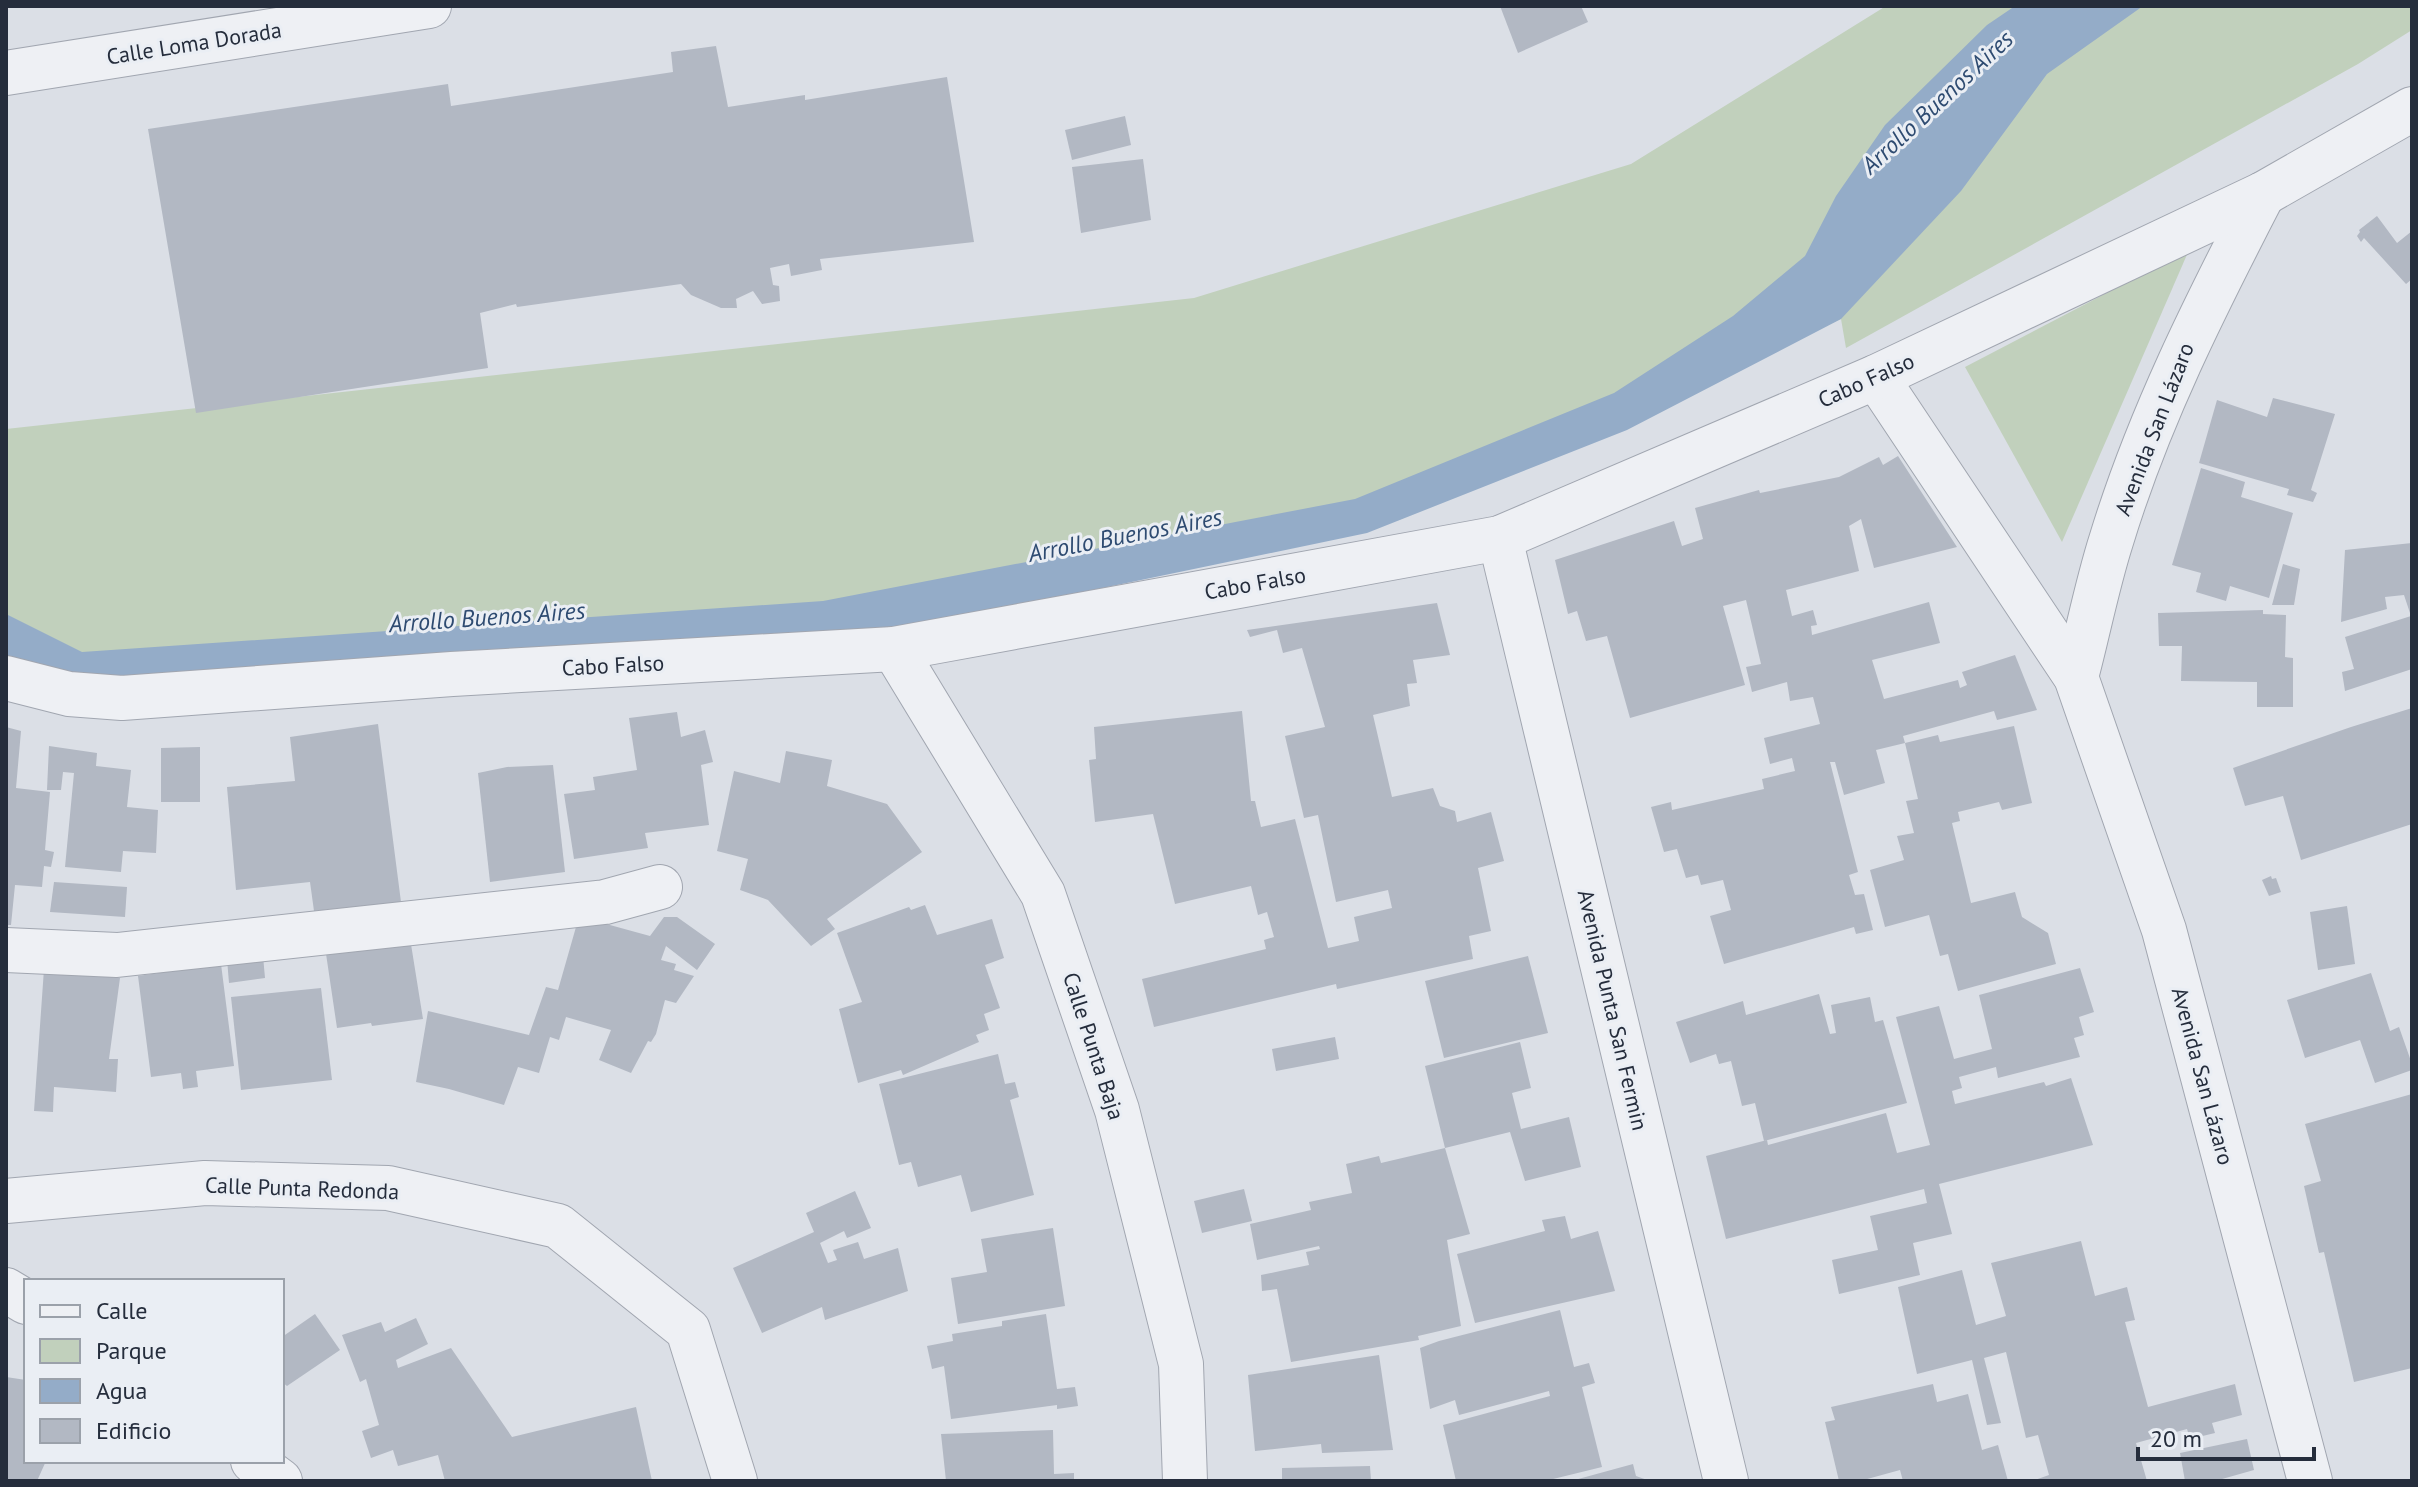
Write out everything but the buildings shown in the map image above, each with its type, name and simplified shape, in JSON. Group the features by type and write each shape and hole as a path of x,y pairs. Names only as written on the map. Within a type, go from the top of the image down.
{"street":[{"name":"Calle Loma Dorada","path":"6,73 429,6"},
{"name":"Cabo Falso","path":"6,678 69,694 122,698 452,674 894,649 1500,538 1876,377 2263,194 2412,109"},
{"name":"Avenida San Lázaro","path":"2076,677 2111,541 2145,444 2189,339 2263,194"},
{"name":"Avenida San Lázaro","path":"1876,377 2076,677 2164,930 2310,1481"},
{"name":"Avenida Punta San Fermin","path":"1500,538 1726,1481"},
{"name":"Calle Punta Baja","path":"894,649 1043,894 1117,1110 1181,1364 1185,1481"},
{"path":"6,950 117,955 605,902 660,887"},
{"name":"Calle Punta Redonda","path":"6,1201 205,1183 388,1188 558,1226 688,1330 735,1481"},
{"path":"6,1290 24,1301"},
{"path":"256,1463 280,1481"}],"green space":[{"path":"1886,6 2412,6 2412,30 2358,64 1846,348 1841,319 1399,520 827,641 6,666 6,429 1194,298 1631,164"},
{"path":"2189,250 2062,542 1965,367"}],"water":[{"name":"Arrollo Buenos Aires","path":"2015,6 2143,6 2047,74 1961,191 1841,319 1627,430 1367,533 858,639 82,687 6,656 6,614 82,652 823,601 1355,499 1614,393 1733,316 1805,256 1836,196 1885,125 1987,25"}]}
